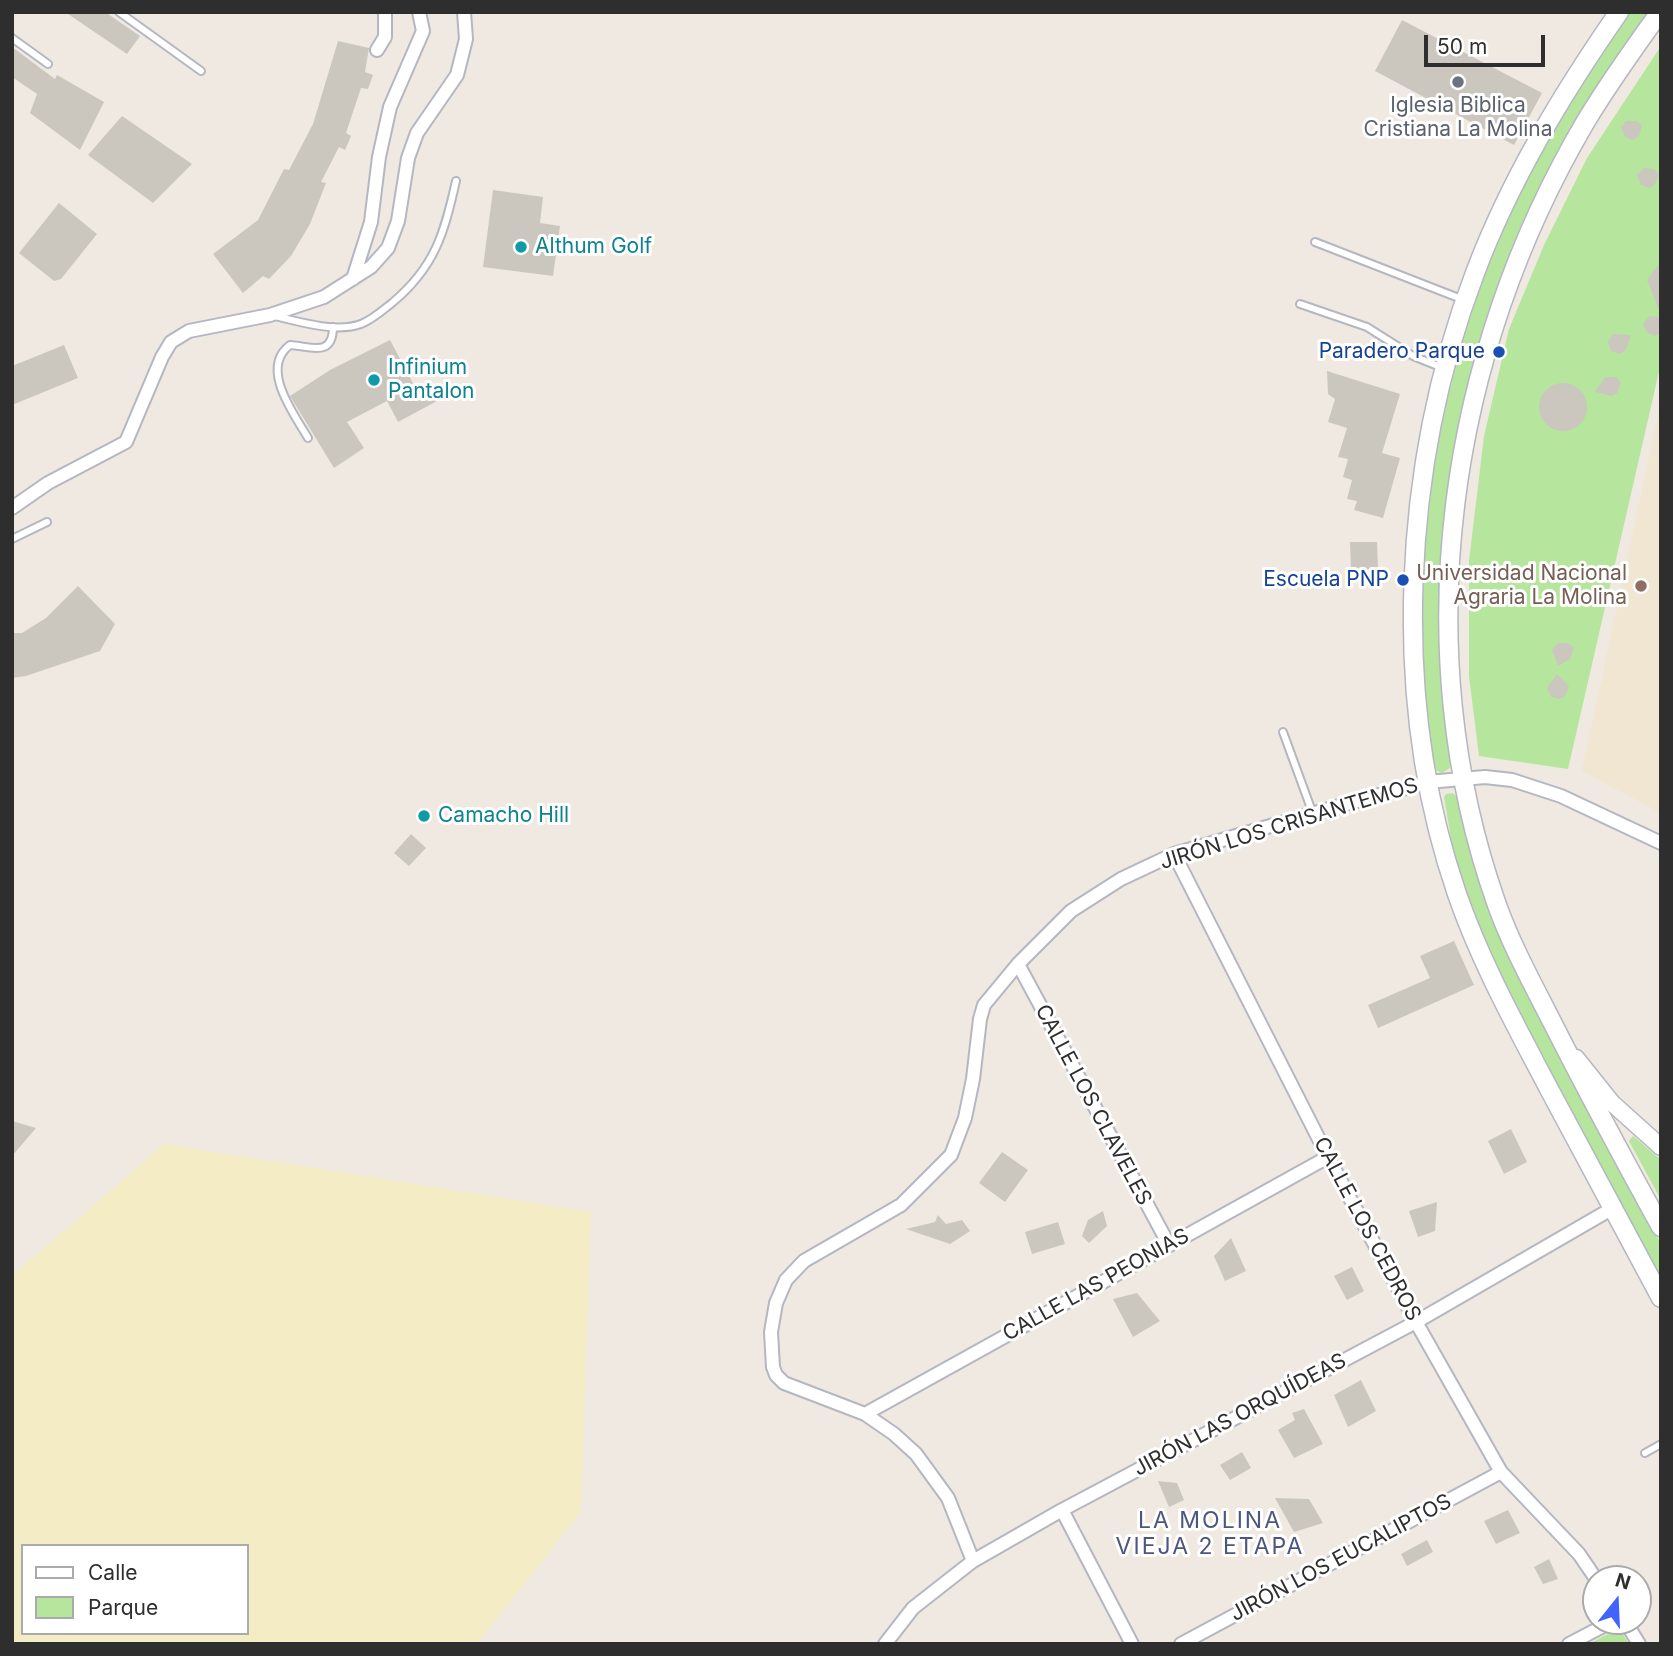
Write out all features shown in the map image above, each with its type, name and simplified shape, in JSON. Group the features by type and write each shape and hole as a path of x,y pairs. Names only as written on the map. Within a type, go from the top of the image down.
{"main road":[{"path":"1619,12 1562,97 1534,146 1485,248 1465,301 1445,369 1428,451 1415,559 1413,646 1419,723 1428,782 1457,892 1480,954 1660,1292"},
{"path":"1660,12 1614,76 1585,123 1544,202 1518,261 1491,334 1461,462 1454,511 1447,610 1449,678 1462,778 1479,851 1498,910 1558,1034 1661,1227"}],"street":[{"path":"377,50 385,37 385,12"},
{"path":"352,279 371,222 379,157 390,107 423,31 419,12"},
{"path":"12,508 48,483 126,442 171,342 189,331 270,315 324,297 371,267 388,248 398,220 408,158 418,133 457,75 466,39 464,12"},
{"name":"JIRÓN LOS CRISANTEMOS","path":"974,1561 948,1498 924,1465 894,1434 865,1414 784,1383 773,1367 771,1332 776,1303 786,1280 804,1261 901,1205 951,1155 965,1118 984,1005 1018,964 1071,911 1121,879 1174,854 1428,782 1485,777 1512,780 1582,805 1661,843"},
{"name":"CALLE LOS CEDROS","path":"1174,854 1328,1157 1416,1322 1501,1472 1586,1565"},
{"name":"CALLE LOS CLAVELES","path":"1018,964 1169,1245"},
{"path":"1558,1034 1612,1103 1661,1147"},
{"name":"CALLE LAS PEONIAS","path":"865,1414 1328,1157"},
{"name":"JIRÓN LAS ORQUÍDEAS","path":"884,1644 913,1608 974,1561 1062,1510 1416,1322 1613,1208"},
{"name":"JIRÓN LOS EUCALIPTOS","path":"1181,1644 1501,1472"},
{"path":"1062,1510 1132,1644"},
{"path":"1569,1644 1586,1635"}],"lane":[{"path":"119,12 201,71"},
{"path":"12,38 48,64"},
{"path":"270,315 333,327 361,324 383,310 412,286 434,255 449,212 456,181"},
{"path":"1315,242 1465,301"},
{"path":"1300,304 1367,327 1413,356 1445,369"},
{"path":"308,438 282,394 278,366 280,355 290,345 320,349 328,346 333,336 333,327"},
{"path":"12,539 47,522"},
{"path":"1283,732 1313,814"},
{"path":"1645,1453 1661,1444"}],"shaded area":[{"name":"Universidad Nacional Agraria La Molina","path":"1661,401 1661,813 1582,771"}],"green space":[{"path":"1629,12 1650,12 1554,163 1520,233 1492,305 1470,379 1454,455 1444,531 1440,608 1442,685 1451,762 1450,768 1442,773 1437,771 1434,765 1424,663 1425,563 1435,465 1455,369 1485,276 1524,185 1572,97"},
{"path":"1661,46 1661,363 1568,769 1479,756 1469,676 1469,561 1484,436 1509,329 1544,245 1587,158"},
{"path":"1453,793 1458,798 1473,863 1490,912 1524,988 1661,1244 1661,1274 1655,1268 1532,1038 1476,923 1454,856 1444,797"},
{"path":"1633,1136 1661,1160 1661,1200 1629,1141"},
{"path":"1606,1635 1623,1635 1629,1644 1589,1644"}],"sand":[{"path":"164,1144 591,1212 581,1512 477,1644 12,1644 12,1276"}],"building":[{"path":"65,12 105,12 140,36 127,54"},
{"name":"Iglesia Biblica Cristiana La Molina","path":"1402,20 1542,93 1514,145 1375,71"},
{"path":"338,41 369,48 365,72 373,75 368,89 361,88 346,133 351,136 345,150 339,147 321,182 326,183 310,224 291,256 269,279 263,276 243,293 213,254 258,220 284,169 289,170 313,124"},
{"path":"12,47 55,79 57,75 104,102 80,150 30,113 37,94 12,77"},
{"path":"122,116 192,164 153,203 88,155"},
{"path":"1626,121 1637,121 1642,126 1639,136 1633,140 1625,137 1621,128"},
{"path":"1643,168 1654,169 1659,174 1650,188 1641,185 1637,176"},
{"name":"Althum Golf","path":"493,190 543,197 540,223 560,226 553,276 483,267"},
{"path":"59,203 97,234 61,279 54,281 19,253"},
{"path":"1661,261 1661,313 1660,313 1647,280"},
{"path":"1649,316 1661,317 1661,333 1655,336 1647,333 1643,324"},
{"path":"1613,334 1631,335 1626,350 1620,354 1611,351 1608,342"},
{"path":"390,340 416,389 428,383 437,401 398,422 387,401 347,422 364,448 334,468 290,396 330,370"},
{"path":"64,345 78,378 12,405 12,366"},
{"path":"1327,371 1400,394 1382,453 1400,458 1383,518 1354,510 1357,501 1347,499 1352,480 1343,477 1348,459 1338,457 1347,428 1328,422 1335,399 1328,394"},
{"path":"1605,377 1616,377 1621,383 1617,393 1612,396 1595,392"},
{"path":"1563,383 1580,390 1587,407 1580,424 1563,431 1546,424 1539,407 1546,390"},
{"path":"1350,542 1377,542 1378,569 1351,570"},
{"path":"78,586 115,624 100,651 26,676 12,678 12,633 22,633 46,618"},
{"path":"1558,643 1568,643 1574,648 1570,659 1558,666 1552,650"},
{"path":"1557,674 1569,686 1565,696 1559,699 1551,697 1547,688"},
{"path":"411,834 426,848 409,866 394,853"},
{"path":"1454,941 1474,985 1378,1028 1368,1005 1430,978 1420,956"},
{"path":"12,1121 36,1128 12,1156"},
{"path":"1511,1129 1527,1162 1504,1174 1488,1141"},
{"path":"1002,1152 1028,1170 1005,1202 979,1183"},
{"path":"1437,1202 1435,1231 1418,1237 1409,1211"},
{"path":"1103,1211 1107,1226 1089,1243 1082,1236 1088,1220"},
{"path":"938,1215 946,1224 962,1220 970,1231 950,1244 906,1229 935,1222"},
{"path":"1058,1222 1065,1244 1032,1254 1025,1232"},
{"path":"1231,1238 1246,1271 1225,1281 1214,1256"},
{"path":"1352,1267 1364,1291 1347,1300 1334,1276"},
{"path":"1137,1293 1160,1321 1133,1337 1113,1299"},
{"path":"1361,1380 1376,1411 1348,1427 1334,1395"},
{"path":"1304,1409 1323,1444 1294,1458 1278,1430 1295,1420 1292,1413"},
{"path":"1242,1452 1251,1468 1230,1480 1220,1465"},
{"path":"1158,1481 1177,1483 1184,1500 1169,1507"},
{"path":"1275,1498 1309,1499 1323,1523 1294,1532"},
{"path":"1508,1510 1520,1533 1496,1544 1484,1521"},
{"path":"1427,1540 1433,1552 1407,1566 1401,1554"},
{"path":"1549,1559 1558,1579 1543,1584 1534,1567"}],"place":[{"name":"Iglesia Biblica Cristiana La Molina","path":"1458,82"},
{"name":"Althum Golf","path":"521,247"},
{"name":"Paradero Parque","path":"1499,352"},
{"name":"Infinium Pantalon","path":"374,380"},
{"name":"Escuela PNP","path":"1403,580"},
{"name":"Universidad Nacional Agraria La Molina","path":"1641,586"},
{"name":"Camacho Hill","path":"424,816"}],"district":[{"name":"LA MOLINA VIEJA 2 ETAPA","path":"1210,1534"}]}
